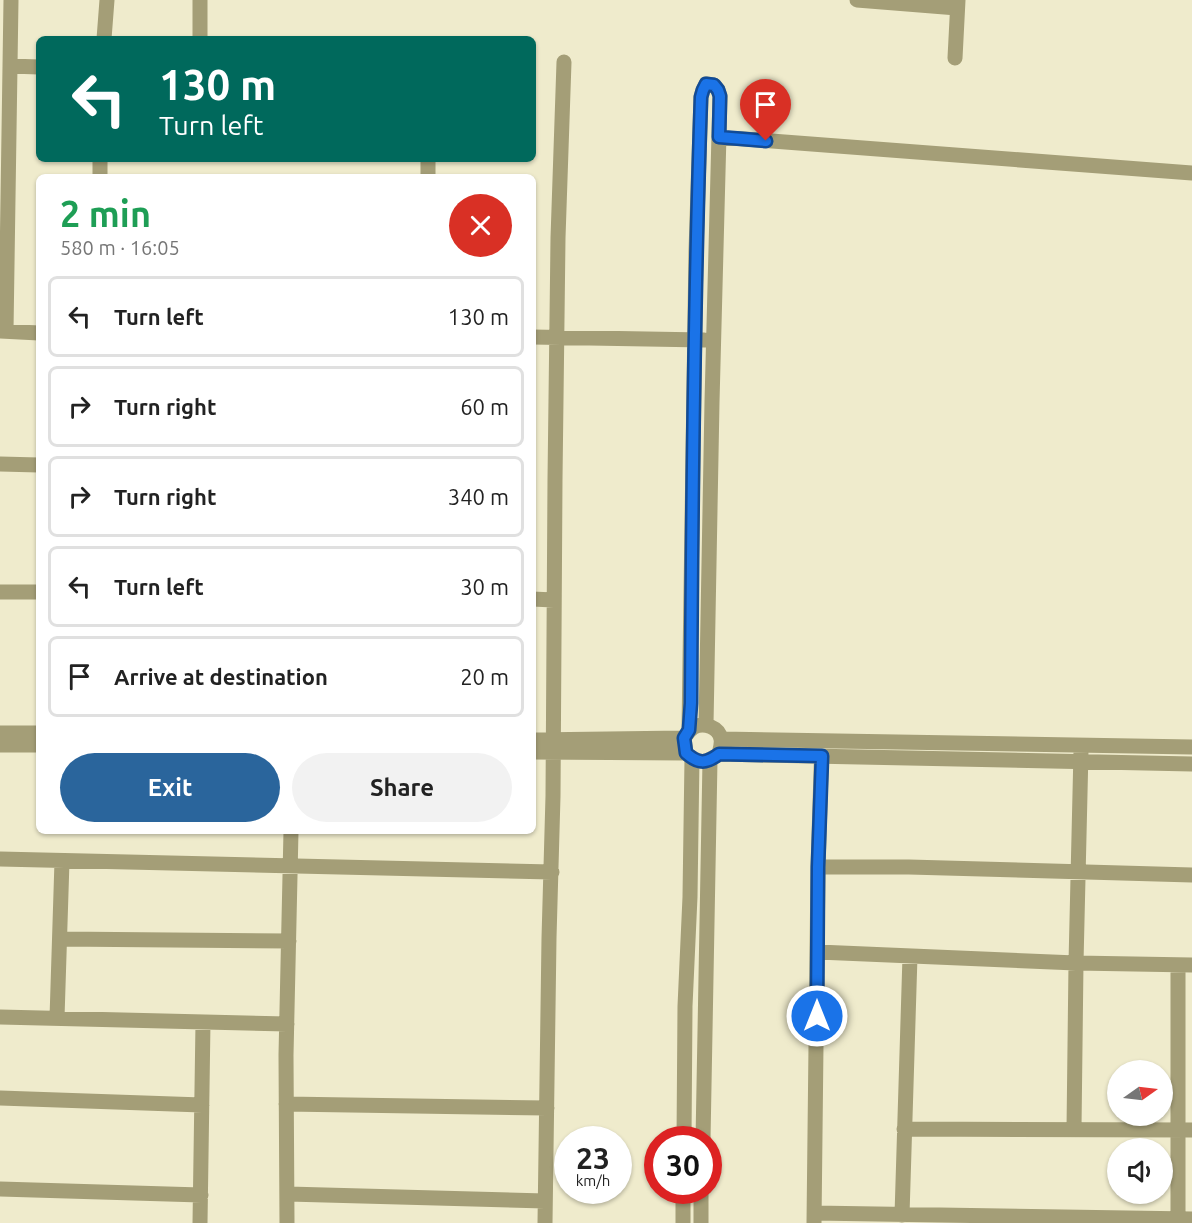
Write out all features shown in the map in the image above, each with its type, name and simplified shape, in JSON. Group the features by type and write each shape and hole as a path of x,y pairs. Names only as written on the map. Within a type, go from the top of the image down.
{"street":[{"path":"11,0 3,331 36,333"},
{"path":"104,36 107,0"},
{"path":"200,0 200,36"},
{"path":"857,0 957,4 954,58"},
{"path":"545,1223 552,872 558,238 564,62"},
{"path":"10,66 36,66"},
{"path":"684,1126 685,1006 692,827 688,745 696,239 701,97 706,84 714,85 720,96 706,725"},
{"path":"719,137 1192,173"},
{"path":"536,337 713,340"},
{"path":"0,464 36,465"},
{"path":"0,592 36,592"},
{"path":"536,599 554,600"},
{"path":"704,1126 717,751 716,731 706,725 694,726 688,745 697,761 717,751 1081,745 1192,747"},
{"path":"0,734 36,733"},
{"path":"536,741 553,746"},
{"path":"0,745 36,745"},
{"path":"536,751 553,746 688,745"},
{"path":"1074,1129 1081,745"},
{"path":"822,749 1192,764"},
{"path":"818,952 1076,963 1185,965 1185,1219 1070,1220 902,1215 814,1218 818,867 822,749"},
{"path":"287,1223 286,1104 291,834"},
{"path":"0,859 552,872"},
{"path":"57,1018 62,861"},
{"path":"818,867 1192,875"},
{"path":"60,939 289,941"},
{"path":"902,1215 910,956"},
{"path":"0,1017 287,1024"},
{"path":"200,1223 202,1022"},
{"path":"0,1098 202,1105"},
{"path":"286,1104 547,1108"},
{"path":"904,1129 1185,1130"},
{"path":"0,1189 201,1195"},
{"path":"288,1194 545,1201"},
{"path":"683,1204 683,1223"},
{"path":"701,1204 701,1223"}],"route":[{"path":"766,141 719,137 720,96 714,85 706,84 701,97 696,251 691,529 691,703 689,730 684,738 686,753 697,761 704,762 719,754 822,756 818,867 817,1016"}]}
